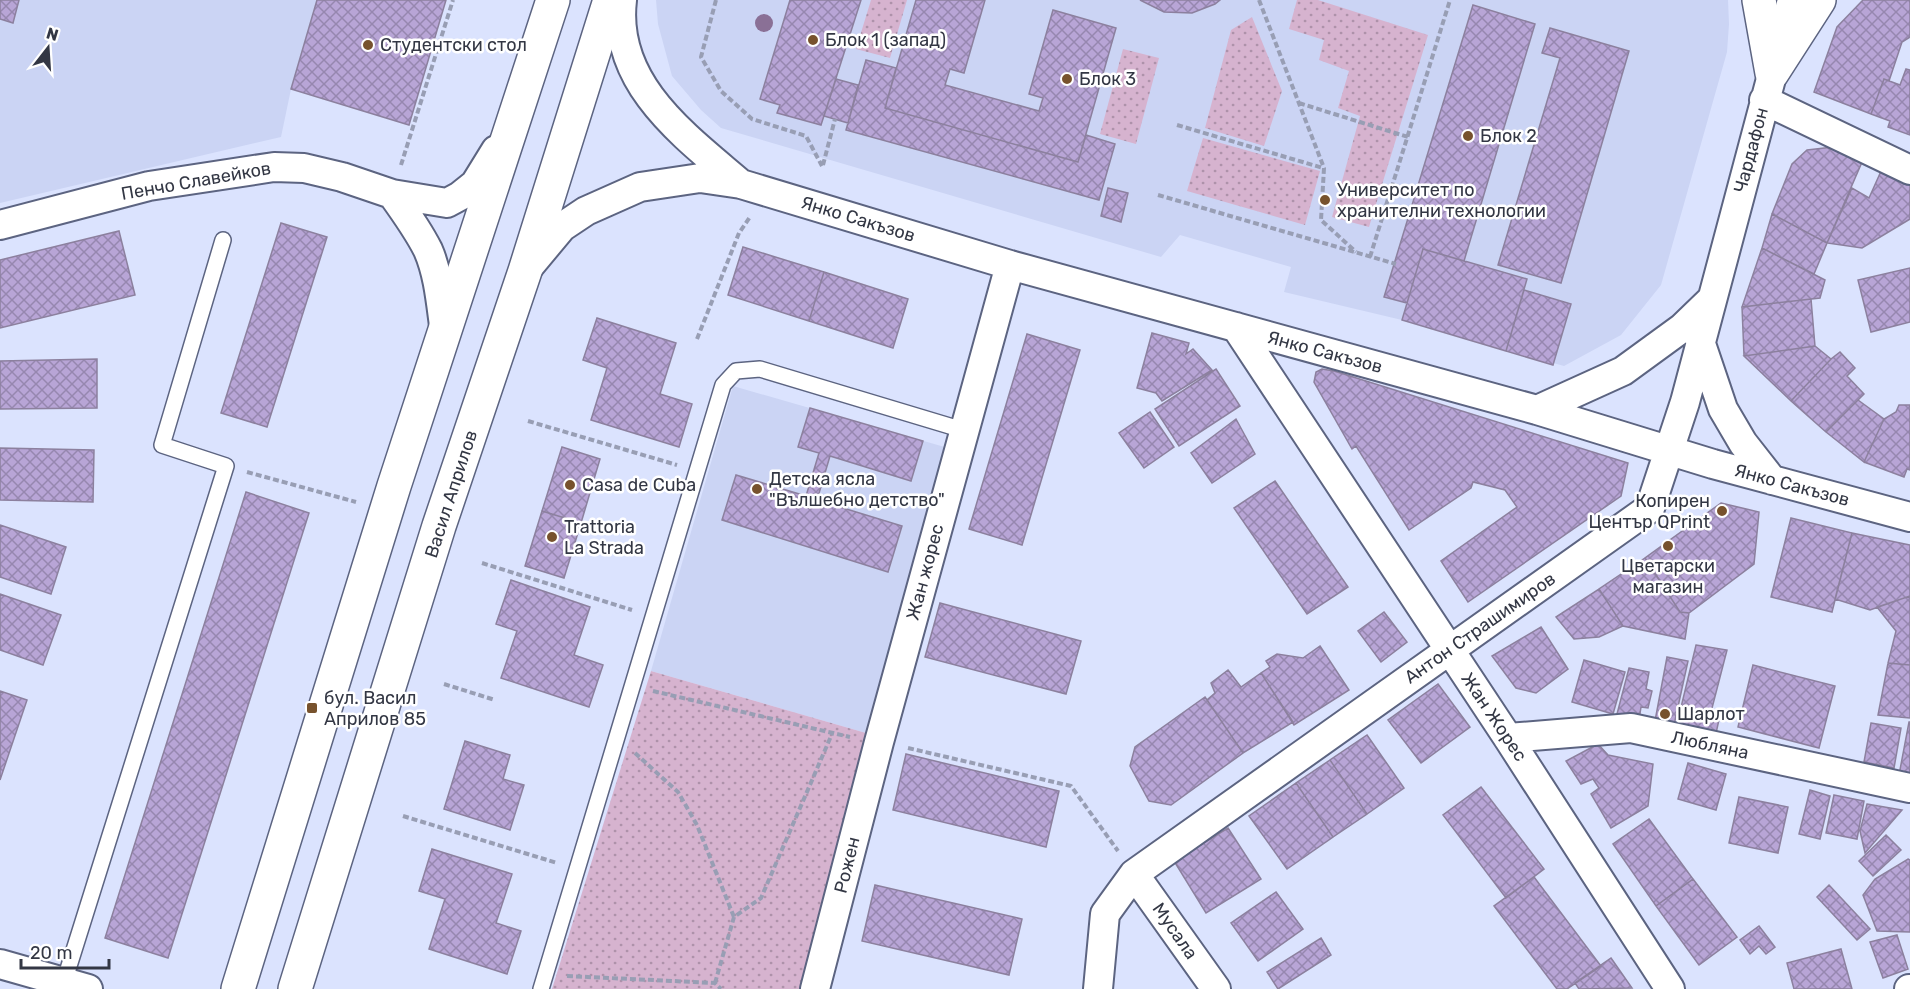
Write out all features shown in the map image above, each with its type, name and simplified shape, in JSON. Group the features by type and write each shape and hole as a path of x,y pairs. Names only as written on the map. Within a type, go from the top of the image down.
{"main road":[{"path":"238,989 394,486 553,0"},
{"name":"Васил Априлов","path":"295,989 439,526 525,271 610,0"},
{"path":"1759,0 1768,87"},
{"path":"1768,87 1819,0"}],"street":[{"name":"Янко Сакъзов","path":"622,0 624,47 631,67 646,91 678,130 741,184"},
{"name":"Чардафон","path":"1711,300 1792,0"},
{"path":"1768,87 1910,170"},
{"name":"Пенчо Славейков","path":"0,225 149,186 274,167 304,168 342,177 392,194 447,203 475,184 512,124"},
{"name":"Янко Сакъзов","path":"525,271 562,227 586,211 640,187 700,178 741,184 1010,265 1537,410 1669,451 1910,518"},
{"path":"392,194 411,220 428,251 438,283 445,334"},
{"name":"Жан жорес","path":"879,742 1010,265"},
{"path":"1537,410 1623,371 1682,328 1711,300"},
{"name":"Антон Страшимиров","path":"1134,874 1650,508 1685,402 1711,300"},
{"name":"Жан Жорес","path":"1236,327 1508,738 1670,989"},
{"path":"1700,341 1723,409 1743,443 1772,480"},
{"name":"Любляна","path":"1508,738 1631,728 1910,788"},
{"name":"Рожен","path":"815,989 879,742"},
{"path":"1098,989 1105,914 1134,874"},
{"name":"Мусала","path":"1134,874 1216,989"},
{"path":"0,964 76,986"}],"lane":[{"path":"76,986 226,466 162,445 223,240"},
{"path":"543,982 723,385 736,370 760,369 963,430"}],"path":[{"path":"392,194 453,0"},
{"path":"716,0 701,57 721,91 752,119 806,136 822,166 835,119"},
{"path":"1259,0 1324,168 1321,220 1356,252"},
{"path":"1370,257 1450,0"},
{"path":"1299,102 1408,137"},
{"path":"1177,125 1324,168"},
{"path":"1158,195 1396,264"},
{"path":"697,339 739,233"},
{"path":"528,421 697,471"},
{"path":"226,466 358,502"},
{"path":"482,562 653,616"},
{"path":"444,684 495,700"},
{"path":"632,686 832,734 879,742 1071,786 1134,874"},
{"path":"734,917 761,898 832,734"},
{"path":"617,737 678,792 697,825 734,917 715,983"},
{"path":"403,816 577,869"},
{"path":"543,982 715,983 721,989"}],"shaded area":[{"path":"0,0 317,0 291,89 281,137 0,203"},
{"name":"Университет по хранителни технологии","path":"656,0 1728,0 1729,24 1727,52 1661,285 1621,335 1564,366 1402,320 1284,292 1291,267 1180,235 1161,257 721,128 701,110 672,76 658,24"},
{"path":"871,0 907,0 890,58 856,49"},
{"path":"1297,0 1318,0 1428,35 1369,227 1332,217 1360,116 1338,108 1349,71 1319,60 1324,40 1289,29"},
{"path":"1252,17 1282,91 1264,146 1205,128 1231,30"},
{"path":"1123,49 1159,58 1136,144 1100,134"},
{"path":"1203,138 1320,171 1305,225 1187,191"},
{"path":"733,386 948,448 866,733 651,671"},
{"path":"651,671 866,733 802,989 552,989"}],"building":[{"path":"0,0 19,0 13,23 0,19"},
{"name":"Студентски стол","path":"317,0 446,0 409,125 291,89"},
{"name":"Блок 1 (запад)","path":"790,0 861,0 821,125 777,113 780,105 760,99"},
{"name":"Блок 3","path":"916,0 985,0 964,73 950,69 945,85 1039,111 1043,98 1029,94 1053,10 1116,28 1078,162 885,108"},
{"path":"1140,0 1220,0 1192,13 1164,12"},
{"path":"1863,0 1910,0 1910,37 1902,42 1889,81 1884,79 1871,114 1814,92 1837,27"},
{"name":"Блок 2","path":"1473,5 1535,24 1464,261 1423,249 1407,303 1384,297"},
{"path":"1550,28 1629,51 1561,283 1498,265 1560,58 1542,53"},
{"path":"866,60 896,68 885,108 1078,162 1086,135 1115,144 1099,200 846,130"},
{"path":"1906,69 1910,70 1910,135 1888,127 1890,121 1871,114 1884,79 1900,85"},
{"path":"836,79 858,85 848,123 824,116"},
{"path":"1833,147 1862,162 1827,243 1772,214 1792,164 1807,150"},
{"path":"1882,169 1910,182 1910,219 1862,248 1827,243 1852,188 1869,198"},
{"path":"1108,188 1128,193 1121,222 1101,216"},
{"path":"1772,214 1827,243 1814,274 1762,248"},
{"path":"281,223 327,237 267,427 221,413"},
{"path":"119,231 135,295 0,328 0,260"},
{"path":"743,247 824,272 809,321 728,295"},
{"path":"1762,248 1825,280 1820,298 1742,307"},
{"path":"1423,249 1527,279 1506,351 1402,320"},
{"path":"1910,268 1910,322 1871,332 1858,280"},
{"path":"824,272 908,299 893,348 809,321"},
{"path":"1524,290 1571,304 1553,365 1506,351"},
{"path":"1811,299 1815,346 1744,356 1742,307"},
{"path":"597,318 676,343 660,394 692,404 679,447 591,420 607,368 583,360"},
{"path":"1152,333 1189,343 1186,354 1193,349 1212,370 1162,401 1156,393 1137,388"},
{"path":"1027,334 1080,350 1022,545 969,529"},
{"path":"1815,346 1831,359 1791,401 1744,356"},
{"path":"1840,352 1855,368 1847,376 1864,394 1826,432 1791,401"},
{"path":"97,359 97,408 0,409 0,361"},
{"path":"1216,369 1240,406 1179,446 1155,409"},
{"path":"1322,369 1628,463 1621,496 1468,602 1441,561 1517,507 1505,490 1473,482 1471,488 1409,530 1356,446 1352,449 1314,382 1316,372"},
{"path":"1858,400 1884,419 1864,462 1826,432"},
{"path":"1899,405 1910,405 1910,470 1907,469 1904,477 1864,462 1884,419 1896,412"},
{"name":"Детска ясла \"Вълшебно детство\"","path":"810,408 923,441 911,481 830,456 817,500 902,526 888,572 722,520 736,475 806,496 819,453 798,447"},
{"path":"1150,412 1174,447 1144,468 1119,433"},
{"path":"1236,419 1255,454 1212,483 1191,453"},
{"path":"562,447 600,459 581,523 542,511"},
{"path":"0,448 94,450 93,502 0,500"},
{"path":"1275,481 1348,587 1307,614 1234,508"},
{"path":"246,492 309,513 168,958 105,938"},
{"path":"1721,503 1759,512 1754,564 1689,613 1680,612 1645,558"},
{"path":"542,511 581,523 564,578 525,566"},
{"path":"1791,518 1852,533 1832,612 1771,597"},
{"path":"0,525 66,547 51,594 0,577"},
{"path":"1852,533 1910,545 1910,596 1870,610 1835,599"},
{"path":"1645,558 1680,612 1689,613 1685,639 1623,626 1599,589"},
{"path":"511,580 590,607 574,655 603,665 589,707 501,678 517,631 496,624"},
{"path":"1599,589 1623,626 1599,637 1574,639 1556,617"},
{"path":"0,594 61,615 43,665 0,650"},
{"path":"1910,596 1910,665 1888,663 1896,631 1877,607"},
{"path":"940,603 1081,641 1066,694 925,657"},
{"path":"1384,612 1407,642 1381,662 1358,631"},
{"path":"1541,627 1568,669 1536,693 1516,688 1492,656"},
{"path":"1696,645 1727,650 1711,712 1720,715 1715,738 1676,728"},
{"path":"1320,646 1349,690 1294,725 1261,673 1270,667 1266,661 1277,654 1303,658"},
{"path":"1667,657 1688,661 1674,725 1655,721"},
{"path":"1584,660 1625,672 1613,714 1572,702"},
{"path":"1888,663 1910,665 1910,718 1878,715"},
{"path":"1753,665 1835,686 1819,748 1738,727"},
{"path":"1629,668 1649,672 1646,689 1652,691 1648,708 1641,707 1639,720 1617,714"},
{"path":"1228,670 1241,687 1261,673 1293,722 1243,753 1207,700 1215,693 1211,683"},
{"path":"1438,684 1470,727 1421,763 1388,720"},
{"path":"0,691 27,700 0,780"},
{"path":"1205,697 1243,753 1171,805 1149,801 1130,766 1135,747"},
{"path":"1910,722 1910,778 1899,775"},
{"path":"1871,723 1901,728 1894,768 1864,762"},
{"path":"1367,735 1404,788 1367,814 1330,760"},
{"path":"465,741 510,755 503,779 524,785 510,830 444,809"},
{"path":"1598,744 1608,755 1653,764 1648,806 1611,828 1591,794 1599,788 1593,779 1581,784 1566,761"},
{"path":"906,754 1059,791 1046,847 893,810"},
{"path":"1330,760 1367,814 1333,837 1296,783"},
{"path":"1688,763 1726,774 1716,810 1678,799"},
{"path":"1296,783 1333,837 1287,869 1249,816"},
{"path":"1481,787 1544,869 1506,898 1443,815"},
{"path":"1810,790 1830,796 1820,839 1799,834"},
{"path":"1834,795 1864,801 1857,839 1826,833"},
{"path":"1739,797 1788,807 1778,853 1729,843"},
{"path":"1867,804 1902,810 1865,853 1860,831"},
{"path":"1649,819 1693,879 1656,906 1613,844"},
{"path":"1228,828 1261,879 1206,913 1174,861"},
{"path":"1886,835 1901,850 1873,876 1859,861"},
{"path":"432,849 512,874 496,923 521,931 507,974 429,949 445,899 419,891"},
{"path":"1908,859 1910,860 1910,932 1877,931 1863,895 1875,879"},
{"path":"1534,877 1601,966 1567,989 1557,989 1494,906"},
{"path":"1693,879 1737,937 1699,965 1656,906"},
{"path":"875,885 1022,919 1009,975 862,941"},
{"path":"1829,885 1870,929 1857,940 1817,897"},
{"path":"1276,892 1303,929 1258,961 1231,923"},
{"path":"1759,926 1775,947 1766,954 1759,946 1750,954 1740,940"},
{"path":"1897,935 1908,969 1883,978 1870,942"},
{"path":"1321,938 1331,955 1278,989 1267,972"},
{"path":"1841,949 1852,989 1794,989 1787,963"},
{"path":"1611,958 1632,988 1579,989 1575,983"}],"place":[{"name":"Блок 1 (запад)","path":"813,40"},
{"name":"Студентски стол","path":"368,45"},
{"name":"Блок 3","path":"1067,79"},
{"name":"Блок 2","path":"1468,136"},
{"name":"Университет по хранителни технологии","path":"1325,200"},
{"name":"Casa de Cuba","path":"570,485"},
{"name":"Детска ясла \"Вълшебно детство\"","path":"757,489"},
{"name":"Копирен Център QPrint","path":"1722,511"},
{"name":"Trattoria La Strada","path":"552,537"},
{"name":"Цветарски магазин","path":"1668,546"},
{"name":"бул. Васил Априлов 85","path":"312,708"},
{"name":"Шарлот","path":"1665,714"}]}
